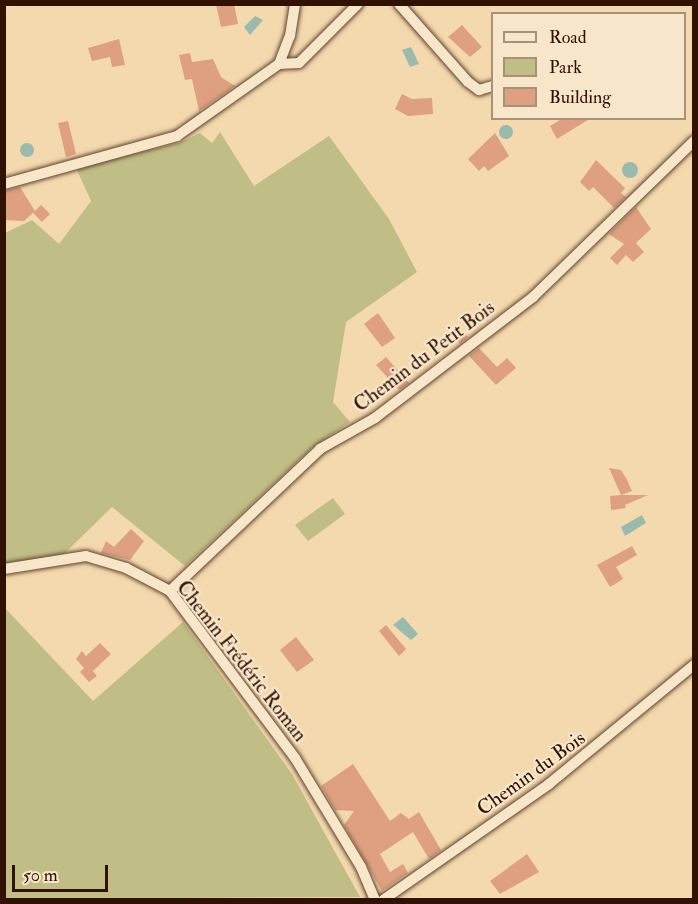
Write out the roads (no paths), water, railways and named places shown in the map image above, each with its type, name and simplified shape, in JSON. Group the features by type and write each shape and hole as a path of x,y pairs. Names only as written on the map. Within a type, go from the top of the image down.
{"street":[{"path":"279,64 290,36 295,4"},
{"path":"4,184 177,136 279,64 299,63 358,4"},
{"path":"399,4 468,82 479,90 491,86"},
{"name":"Chemin du Petit Bois","path":"170,591 320,448 375,418 533,297 693,141"},
{"name":"Chemin Frédéric Roman","path":"4,569 86,556 126,568 170,591 295,758 361,867 375,900"},
{"name":"Chemin du Bois","path":"383,900 549,784 693,665"}]}
